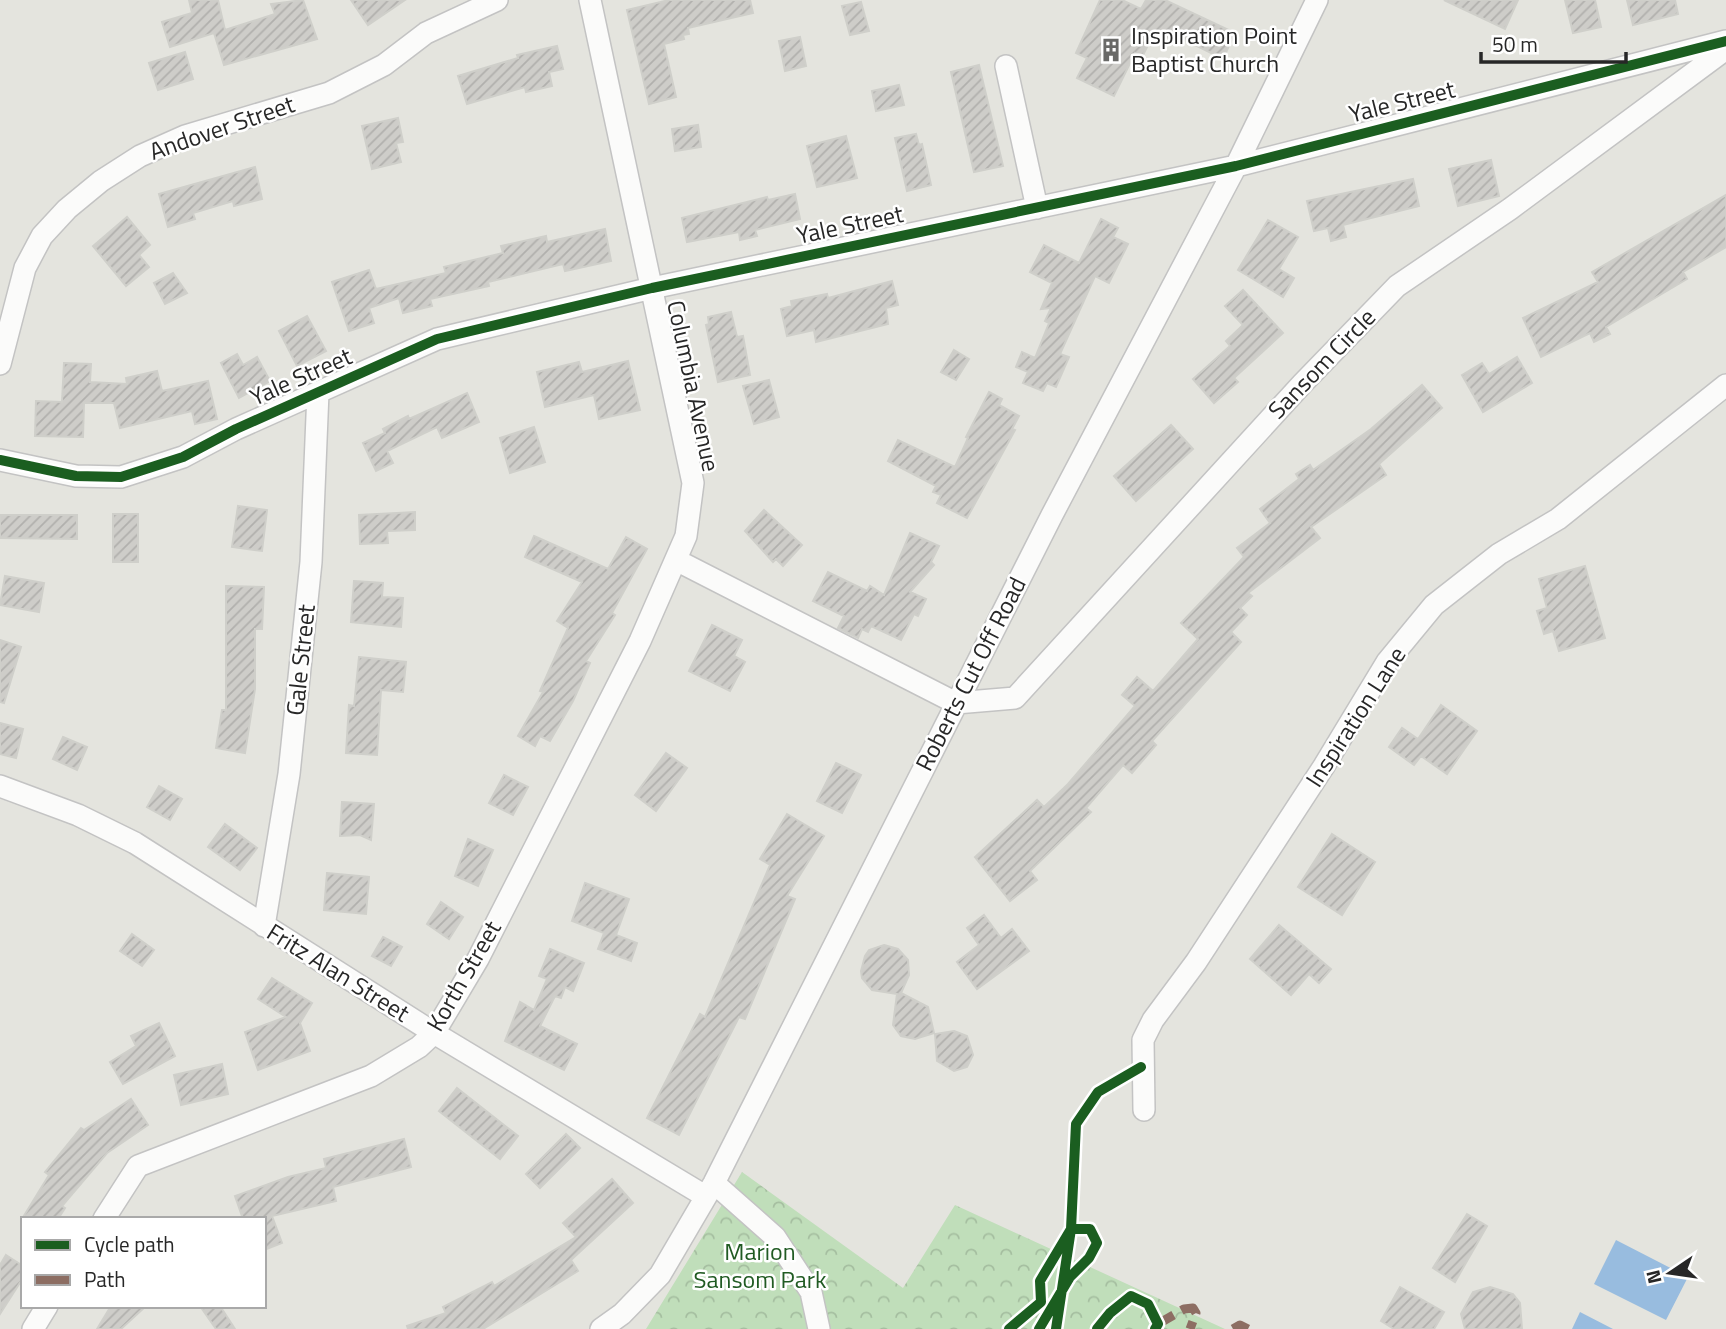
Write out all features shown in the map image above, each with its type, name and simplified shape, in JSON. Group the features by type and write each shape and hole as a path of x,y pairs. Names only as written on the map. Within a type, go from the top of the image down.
{"street":[{"name":"Andover Street","path":"0,364 25,268 43,236 67,209 100,181 140,156 185,136 329,93 384,65 426,33 497,0"},
{"name":"Columbia Avenue","path":"590,0 693,483 690,519 673,567"},
{"name":"Roberts Cut Off Road","path":"601,1329 622,1314 660,1275 709,1189 956,703 1236,166 1317,0"},
{"name":"Yale Street","path":"0,460 76,476 121,477 183,457 437,339 652,288 1236,166 1726,41"},
{"name":"Sansom Circle","path":"956,703 1015,698 1302,384 1397,286 1510,209 1726,49"},
{"path":"1006,66 1037,208"},
{"name":"Inspiration Lane","path":"1144,1110 1143,1040 1153,1020 1196,962 1324,766 1387,662 1434,605 1499,554 1558,519 1726,385"},
{"name":"Gale Street","path":"264,926 289,774 310,575 318,392"},
{"path":"673,567 956,703"},
{"name":"Korth Street","path":"105,1217 138,1166 372,1076 419,1048 434,1033 478,959 640,641 673,567"},
{"name":"Fritz Alan Street","path":"0,786 78,815 135,843 434,1033 709,1189 775,1237 811,1292 819,1329"},
{"path":"33,1329 46,1308"}],"green space":[{"name":"Marion Sansom Park","path":"742,1172 903,1288 955,1205 1225,1329 646,1329"}],"water":[{"path":"1616,1240 1688,1277 1666,1320 1594,1284"},
{"path":"1580,1312 1613,1329 1572,1329"}],"building":[{"path":"189,0 218,0 225,30 275,14 271,4 303,0 317,39 224,65 214,33 170,47 162,22 192,13"},
{"path":"351,0 405,0 368,25"},
{"path":"669,0 750,0 753,13 688,28 689,34 683,35 684,39 664,44 676,97 649,104 627,10"},
{"name":"Inspiration Point Baptist Church","path":"1100,0 1122,0 1141,9 1146,0 1165,0 1235,33 1223,59 1179,37 1177,42 1155,31 1142,57 1135,53 1114,96 1077,78 1087,58 1076,53"},
{"path":"1444,0 1518,0 1505,29"},
{"path":"1565,0 1595,0 1601,27 1573,33"},
{"path":"1627,0 1675,0 1678,14 1633,25"},
{"path":"861,2 869,31 850,35 842,6"},
{"path":"800,37 806,66 785,71 779,41"},
{"path":"557,46 563,69 549,72 552,86 526,92 525,87 467,104 458,76 518,58 517,55"},
{"path":"185,52 193,79 158,90 149,63"},
{"path":"979,65 1003,166 974,172 951,72"},
{"path":"899,85 904,105 876,111 872,91"},
{"path":"398,118 403,142 396,143 401,162 372,169 362,126"},
{"path":"698,125 701,147 675,151 672,129"},
{"path":"916,134 919,145 922,144 931,185 907,191 895,138"},
{"path":"846,136 857,178 817,187 807,146"},
{"path":"1491,160 1499,196 1458,206 1449,169"},
{"path":"255,167 262,199 234,206 233,201 193,213 195,219 168,227 159,194"},
{"path":"1413,179 1419,206 1343,225 1346,237 1331,241 1328,228 1314,231 1307,201"},
{"path":"795,194 800,219 755,230 757,236 740,240 739,232 687,242 682,218 767,197 768,200"},
{"path":"1726,195 1726,247 1683,272 1687,279 1606,327 1610,334 1594,342 1590,333 1541,357 1523,318 1598,282 1592,272"},
{"path":"127,217 150,245 139,255 149,267 126,286 93,246"},
{"path":"1101,219 1118,228 1113,237 1128,244 1109,283 1095,276 1060,354 1069,357 1056,387 1047,383 1043,391 1023,383 1028,372 1016,367 1022,352 1035,358 1049,323 1045,321 1051,308 1041,309 1052,283 1030,272 1044,245 1079,263"},
{"path":"1268,220 1298,237 1279,269 1294,278 1283,297 1238,270"},
{"path":"605,229 611,261 565,271 563,264 488,282 489,286 430,299 432,306 403,313 399,298 369,308 374,323 349,331 332,282 369,270 376,289 446,273 444,267 503,253 501,246 546,236 547,242"},
{"path":"173,273 187,293 165,304 154,283"},
{"path":"892,281 898,305 886,308 888,324 816,342 814,330 787,336 781,309 792,306 791,301 827,294 828,298"},
{"path":"1243,290 1283,333 1234,378 1238,382 1214,403 1193,379 1230,346 1226,341 1243,325 1225,306"},
{"path":"731,312 737,337 743,336 750,375 718,382 706,325 709,324 708,317"},
{"path":"307,316 326,351 297,366 279,331"},
{"path":"954,350 969,359 956,380 941,372"},
{"path":"237,354 243,365 257,357 270,381 239,398 221,363"},
{"path":"1517,357 1532,383 1483,412 1462,375 1482,363 1489,374"},
{"path":"628,361 640,410 599,419 594,395 545,407 537,372 579,362 582,372"},
{"path":"64,363 91,364 90,382 127,384 126,378 157,371 162,391 208,381 217,419 195,424 192,411 120,428 114,403 84,403 83,437 35,436 36,401 62,402"},
{"path":"769,380 779,417 754,424 743,386"},
{"path":"1422,385 1442,408 1379,464 1386,475 1311,527 1320,538 1248,593 1252,596 1240,608 1247,615 1231,632 1241,642 1152,741 1156,745 1132,773 1123,765 1086,808 1091,812 1030,871 1037,880 1010,901 975,857 1037,800 1044,807 1068,784 1135,706 1122,695 1137,677 1153,691 1198,639 1181,623 1244,557 1237,548 1270,523 1260,509 1299,479 1296,474 1310,465 1313,470 1371,429"},
{"path":"989,392 1002,399 999,405 1019,416 1012,429 1015,430 967,518 937,503 941,495 933,492 936,486 888,461 898,440 955,467 968,438 966,437"},
{"path":"467,393 479,422 442,438 437,427 387,451 393,463 376,471 363,443 385,433 383,429 408,416 409,419"},
{"path":"1171,425 1193,449 1136,501 1114,476"},
{"path":"534,427 545,462 510,473 500,438"},
{"path":"238,506 267,510 262,551 232,547"},
{"path":"764,510 802,545 783,566 776,559 773,562 745,531"},
{"path":"415,512 415,530 387,531 388,543 360,544 359,515"},
{"path":"113,514 138,514 138,562 113,562"},
{"path":"0,515 77,515 77,539 0,538"},
{"path":"910,533 939,546 931,562 934,565 910,592 926,599 918,616 914,614 901,640 871,626 868,632 862,629 858,638 838,628 844,616 813,601 828,572 867,591 870,586 884,595"},
{"path":"534,536 608,569 626,537 647,549 612,613 615,615 586,661 590,663 573,701 550,741 540,736 535,746 518,736 543,692 540,691 568,628 557,621 582,582 525,557"},
{"path":"1585,566 1605,638 1559,651 1553,631 1544,634 1537,611 1547,608 1539,579"},
{"path":"5,576 44,583 39,612 0,605"},
{"path":"354,581 383,583 382,597 403,598 401,627 351,622"},
{"path":"226,586 264,587 262,629 255,629 255,689 245,753 216,748 222,710 226,710"},
{"path":"712,625 742,640 734,656 745,662 730,691 689,671"},
{"path":"0,640 21,647 4,703 0,702"},
{"path":"359,657 406,662 403,692 381,690 377,755 346,753 349,705 354,706"},
{"path":"1441,705 1477,731 1447,774 1421,756 1414,765 1389,747 1402,728 1418,739"},
{"path":"0,723 23,729 16,758 0,754"},
{"path":"63,737 87,747 77,770 53,759"},
{"path":"666,753 687,768 656,811 635,795"},
{"path":"836,763 861,775 842,813 817,801"},
{"path":"504,775 528,787 513,815 489,803"},
{"path":"159,786 182,799 170,820 147,807"},
{"path":"342,802 374,804 371,840 360,835 340,836"},
{"path":"787,814 824,836 787,896 795,899 745,1019 739,1017 679,1135 647,1118 700,1014 705,1017 770,865 760,859"},
{"path":"225,824 257,848 240,870 208,847"},
{"path":"1332,834 1375,862 1342,915 1298,887"},
{"path":"468,839 493,850 478,886 455,876"},
{"path":"327,873 369,877 366,914 324,910"},
{"path":"585,883 629,899 616,935 637,943 631,961 598,949 604,933 572,921"},
{"path":"441,902 463,917 449,939 427,924"},
{"path":"984,915 1001,938 1012,929 1029,951 977,989 957,962 979,945 967,928"},
{"path":"1279,925 1331,969 1319,983 1309,974 1291,995 1250,959"},
{"path":"132,934 154,950 142,966 120,951"},
{"path":"383,937 402,947 391,966 372,956"},
{"path":"884,945 898,949 908,960 909,975 901,993 928,1007 934,1033 915,1039 901,1036 893,1025 897,994 872,990 862,978 861,971 869,950"},
{"path":"550,949 584,963 573,991 565,987 561,998 555,996 540,1026 577,1044 564,1070 505,1041 520,1002 534,1010 547,979 539,976"},
{"path":"272,978 312,1003 300,1023 310,1051 258,1070 245,1032 286,1017 258,999"},
{"path":"159,1023 175,1056 123,1084 110,1062 136,1046 131,1036"},
{"path":"954,1031 967,1036 973,1055 967,1067 954,1071 937,1061 935,1034"},
{"path":"222,1064 228,1094 181,1105 174,1075"},
{"path":"457,1088 518,1136 500,1159 439,1111"},
{"path":"131,1099 148,1125 107,1153 62,1206 65,1208 59,1217 23,1217 49,1175 45,1172 81,1128 84,1130"},
{"path":"566,1134 580,1148 540,1188 526,1174"},
{"path":"404,1139 411,1167 333,1187 336,1201 272,1216 282,1243 266,1249 266,1217 242,1217 235,1196 288,1177 326,1168 324,1159"},
{"path":"612,1179 633,1203 571,1260 578,1271 483,1329 408,1329 407,1326 446,1313 443,1307 492,1282 494,1286 576,1237 563,1223"},
{"path":"1467,1214 1487,1226 1455,1282 1433,1268"},
{"path":"6,1255 21,1265 21,1281 0,1314 0,1265"},
{"path":"1400,1287 1444,1312 1434,1329 1394,1329 1381,1321"},
{"path":"1490,1287 1513,1294 1520,1303 1522,1329 1465,1329 1461,1314 1473,1292"},
{"path":"110,1308 144,1308 121,1329 97,1329"},
{"path":"201,1308 221,1308 235,1329 216,1329"}],"marked path":[{"path":"1158,1324 1184,1309 1193,1308 1196,1313 1190,1329"},
{"path":"1233,1329 1240,1325 1248,1329"}],"cycle path":[{"path":"0,460 76,476 121,477 183,457 236,429 437,339 652,288 1236,166 1726,41"},
{"path":"1056,1329 1071,1229 1076,1124 1098,1092 1141,1067"},
{"path":"1009,1329 1041,1302 1040,1281 1071,1229 1090,1229 1097,1243 1089,1258 1070,1277 1039,1329"},
{"path":"1097,1329 1110,1313 1131,1296 1148,1304 1158,1324 1155,1329"}],"place":[{"name":"Inspiration Point Baptist Church","path":"1111,50"}]}
